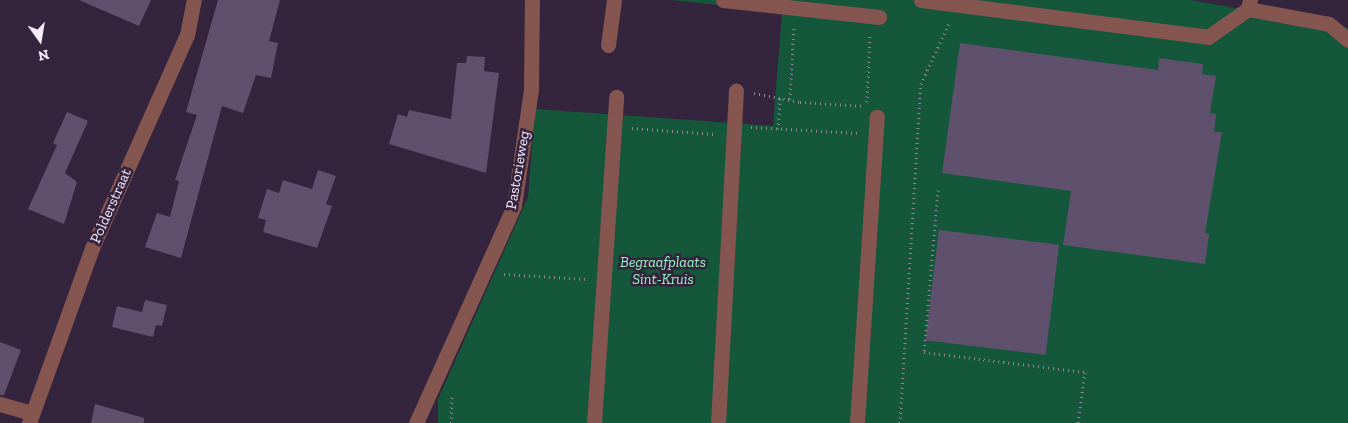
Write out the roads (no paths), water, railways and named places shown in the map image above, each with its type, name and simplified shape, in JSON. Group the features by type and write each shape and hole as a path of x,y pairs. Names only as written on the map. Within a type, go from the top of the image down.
{"street":[{"name":"Polderstraat","path":"0,404 30,418 92,248 187,35 194,0"},
{"name":"Pastorieweg","path":"421,418 514,206 531,89 532,0"},
{"path":"608,45 614,0"},
{"path":"723,0 879,17"},
{"path":"921,0 1208,37 1249,4 1329,24 1348,40"},
{"path":"718,423 736,90"},
{"path":"594,423 616,97"},
{"path":"857,423 877,117"}],"park label":[{"name":"Begraafplaats Sint-Kruis","path":"663,270"}]}
